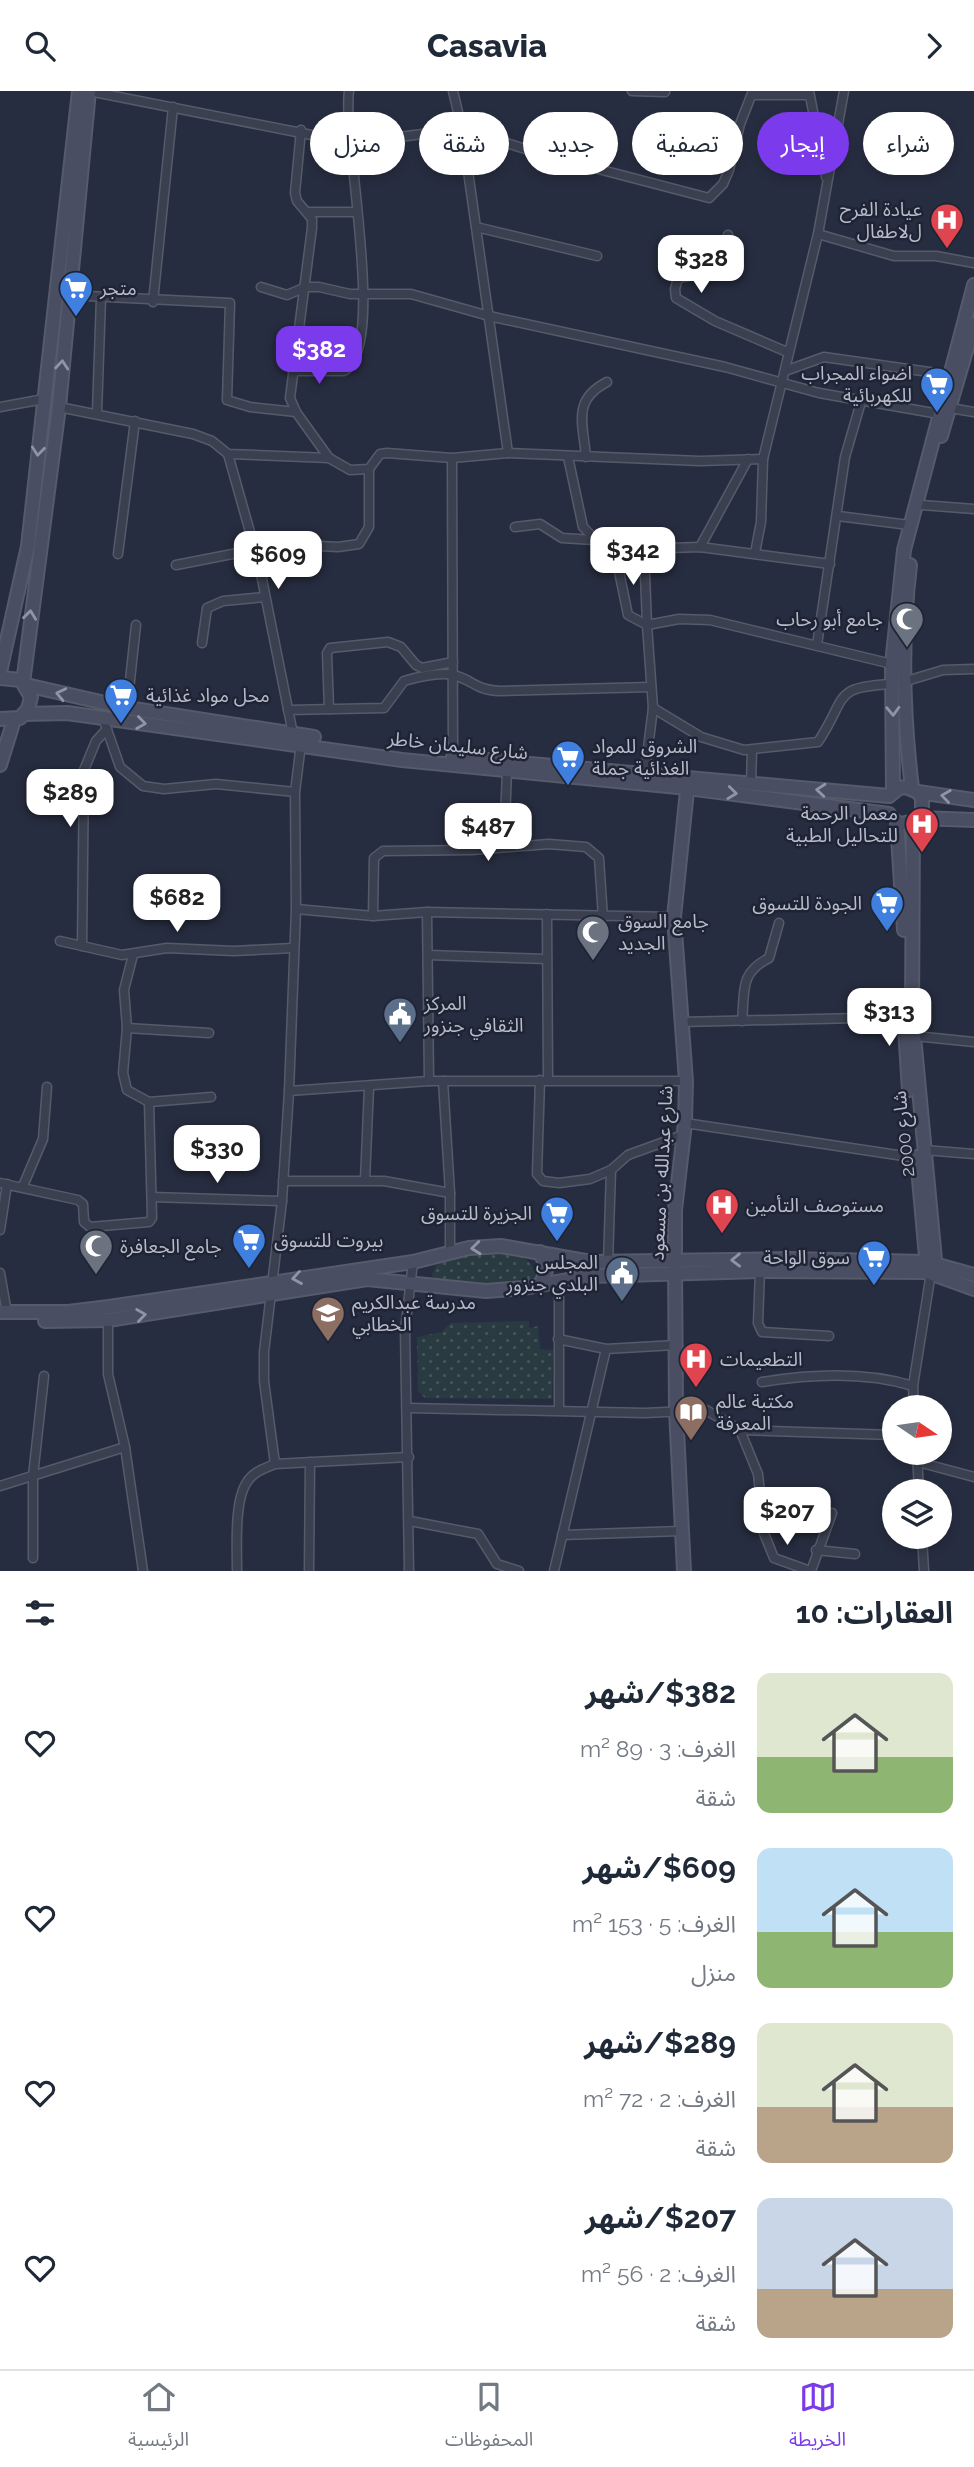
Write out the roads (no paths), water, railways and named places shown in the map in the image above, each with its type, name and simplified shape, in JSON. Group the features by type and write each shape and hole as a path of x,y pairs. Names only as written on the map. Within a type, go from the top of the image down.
{"main road":[{"path":"0,672 28,546 79,91"},
{"path":"0,765 19,717 30,703 25,684 58,407 89,91"},
{"path":"921,1154 903,1017 904,929 891,793 907,589 950,375 974,285"},
{"path":"916,820 923,805 915,790 898,683 892,664 898,589 909,525 944,411 973,332"},
{"name":"شارع سليمان خاطر","path":"0,678 14,677 25,684 127,708 402,760 688,783 751,783 891,793"},
{"name":"شارع سليمان خاطر","path":"0,719 67,713 105,723 297,739 453,757 645,772 688,783 893,818"},
{"name":"شارع عبدالله بن مسعود","path":"684,1571 676,1410 675,1210 686,1081 674,917 688,783"},
{"path":"891,793 899,787 974,800"},
{"path":"893,818 974,820"},
{"name":"شارع 2000","path":"916,820 912,1015 931,1270"},
{"path":"2,1315 108,1320 413,1262 450,1251 501,1246 578,1261 675,1268 760,1271 931,1270 974,1289"},
{"path":"540,1252 547,1268 541,1284"},
{"path":"2,1315 68,1313 367,1279 486,1291 590,1276 789,1259 974,1275"}],"street":[{"path":"89,91 310,132"},
{"path":"349,91 350,112"},
{"path":"453,91 458,112"},
{"path":"632,91 665,92"},
{"path":"755,554 761,522 764,459 787,352 818,234 844,91"},
{"path":"509,144 709,198 723,184 740,124 753,93 809,93 827,185"},
{"path":"153,302 173,107"},
{"path":"301,130 295,193 297,201 308,212 312,228 290,398 296,412 329,458 350,470 369,469"},
{"path":"293,371 335,372 349,368 357,358 364,294 354,175"},
{"path":"469,175 508,453"},
{"path":"308,212 357,212"},
{"path":"476,227 597,256"},
{"path":"818,234 894,256 936,256 974,263"},
{"path":"729,235 721,270 678,278 676,298 715,321 787,352"},
{"path":"261,287 287,295 306,287 364,294 411,294 489,316 664,353 861,402 974,412"},
{"path":"67,295 153,302 230,303 227,400 250,407 296,412"},
{"path":"97,412 101,298"},
{"path":"785,371 824,357 950,375"},
{"path":"586,457 584,400 589,391 607,382"},
{"path":"0,407 44,399"},
{"path":"817,645 845,457 861,402"},
{"path":"58,407 97,412 193,434 212,442 228,454 329,458"},
{"path":"118,554 135,421"},
{"path":"176,565 284,544 338,547 359,544 369,527 369,469 380,454 452,458 508,453 568,457 764,459"},
{"path":"228,454 265,597 288,710 297,739 296,909 289,1091 282,1201 270,1289 264,1381 275,1464"},
{"path":"568,457 583,527 617,562 628,615 648,625 678,619 710,620 892,664"},
{"path":"452,458 453,757"},
{"path":"700,547 748,459"},
{"path":"922,505 974,509"},
{"path":"838,516 909,525"},
{"path":"515,527 540,524 562,538 594,540"},
{"path":"606,550 700,547 830,564"},
{"path":"644,549 653,708 645,772"},
{"path":"202,643 207,608 223,601 265,597"},
{"path":"127,708 136,625"},
{"path":"329,709 327,653 330,648 388,642 401,647 416,665 422,667 453,662"},
{"path":"653,708 701,737 752,750 783,744 814,744 834,715 842,695 849,689 898,683 943,670 974,669"},
{"path":"288,710 384,708 404,681 453,675 486,690 650,687"},
{"path":"105,723 120,767 143,786 164,789 216,784 295,792"},
{"path":"82,946 85,770 105,723"},
{"path":"751,783 752,750"},
{"path":"504,846 507,770"},
{"path":"373,916 373,867 377,853 390,850 472,850 550,844 592,850 601,868 603,918"},
{"path":"296,909 373,916 427,912 603,918 674,917"},
{"path":"427,912 429,1081"},
{"path":"547,914 539,1178 559,1183 590,1179 611,1170 628,1155 684,1129 921,1154 974,1154"},
{"path":"742,1020 746,975 756,964 769,958 779,923"},
{"path":"60,941 133,955 167,948 234,951 293,948"},
{"path":"133,955 124,990 127,1027 124,1084 131,1094 149,1102 211,1097"},
{"path":"428,955 547,959"},
{"path":"680,1022 903,1017"},
{"path":"127,1027 209,1033"},
{"path":"915,1036 974,1042"},
{"path":"289,1091 429,1081 686,1081"},
{"path":"443,1081 450,1193 450,1251"},
{"path":"23,1186 43,1139 47,1087"},
{"path":"365,1180 369,1087"},
{"path":"0,1230 4,1183 78,1200 83,1204 86,1224 96,1228 149,1222 152,1218 152,1197 149,1102"},
{"path":"608,1263 611,1170"},
{"path":"283,1181 365,1180 450,1193"},
{"path":"152,1197 282,1201"},
{"path":"409,1571 405,1330 413,1262"},
{"path":"913,1395 931,1270"},
{"path":"760,1271 758,1324 762,1332 829,1336"},
{"path":"0,1273 2,1315"},
{"path":"559,1281 559,1409"},
{"path":"108,1320 108,1374 125,1447 143,1571"},
{"path":"558,1339 606,1349 675,1345"},
{"path":"554,1571 606,1349"},
{"path":"33,1558 33,1476 44,1376"},
{"path":"762,1382 846,1376 894,1380 913,1386"},
{"path":"408,1408 559,1409 645,1413 706,1410 740,1430 882,1435"},
{"path":"740,1430 758,1474 762,1511"},
{"path":"0,1486 125,1447"},
{"path":"237,1571 241,1495 248,1480 275,1464 409,1457"},
{"path":"309,1571 310,1462"},
{"path":"929,1465 974,1477"},
{"path":"761,1526 774,1558 810,1571 832,1513"},
{"path":"410,1521 478,1534 497,1564 518,1571"},
{"path":"562,1535 681,1531"},
{"path":"922,1549 923,1571"},
{"path":"816,1550 855,1554"}],"place":[{"name":"عيادة الفرح لﻻطفال","path":"947,250"},
{"name":"متجر","path":"76,318"},
{"name":"اضواء المجراب للكهربائية","path":"937,414"},
{"name":"جامع أبو رحاب","path":"907,649"},
{"name":"محل مواد غذائية","path":"121,725"},
{"name":"الشروق للمواد الغذائية جملة","path":"568,787"},
{"name":"معمل الرحمة للتحاليل الطبية","path":"922,854"},
{"name":"الجودة للتسوق","path":"887,933"},
{"name":"جامع السوق الجديد","path":"593,962"},
{"name":"المركز الثقافي جنزور","path":"400,1044"},
{"name":"مستوصف التأمين","path":"722,1235"},
{"name":"الجزيرة للتسوق","path":"557,1243"},
{"name":"بيروت للتسوق","path":"249,1270"},
{"name":"جامع الجعافرة","path":"96,1276"},
{"name":"سوق الواحة","path":"874,1287"},
{"name":"المجلس البلدي جنزور","path":"622,1303"},
{"name":"مدرسة عبدالكريم الخطابي","path":"328,1343"},
{"name":"التطعيمات","path":"696,1389"},
{"name":"مكتبة عالم المعرفة","path":"691,1442"}]}
